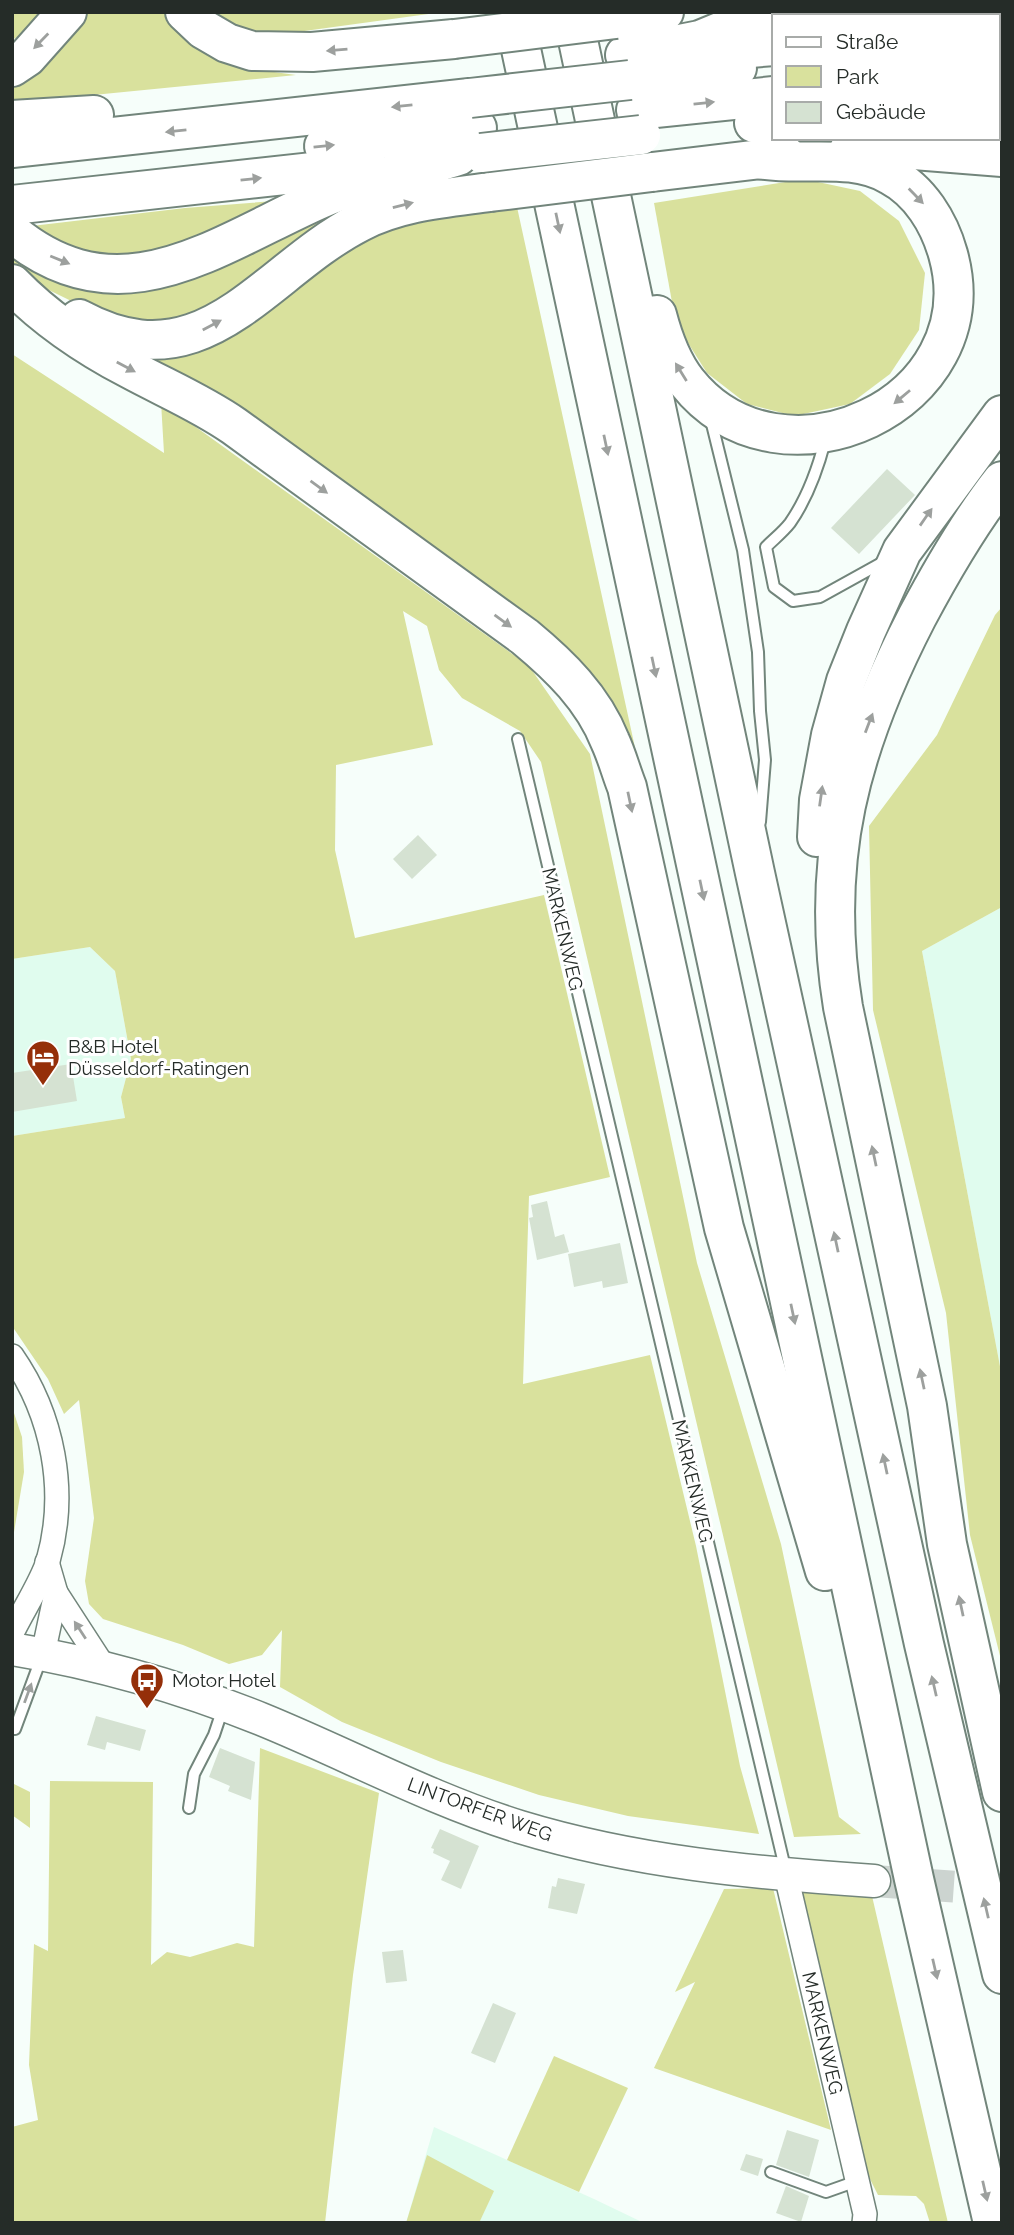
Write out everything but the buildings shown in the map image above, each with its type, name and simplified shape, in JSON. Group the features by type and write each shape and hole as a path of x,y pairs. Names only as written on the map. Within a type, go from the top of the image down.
{"highway":[{"path":"12,66 27,57 67,12"},
{"path":"185,12 203,29 227,43 252,51 312,52 467,108"},
{"path":"513,12 914,1879 993,2223"},
{"path":"572,12 755,873 924,1644 1002,1974"},
{"path":"12,233 53,258 92,271 148,271 180,264 330,195 467,108 616,19 664,12"},
{"path":"633,95 700,40 768,12"},
{"path":"633,95 732,50 772,46"},
{"path":"12,148 633,95 772,64"},
{"path":"12,120 103,114 467,108 633,95 767,125"},
{"path":"12,181 467,108"},
{"path":"12,205 467,108"},
{"path":"12,128 103,114"},
{"path":"12,284 108,333 141,339 174,339 191,335 221,320 340,233 384,210 420,201 652,172 767,125"},
{"path":"621,237 647,284 664,337 678,368 707,402 737,421 767,431 796,435 825,433 871,419 896,403 920,382 934,362 947,330 953,289 951,265 937,225 925,205 909,188 872,166 856,163 779,163 767,125"},
{"path":"803,140 830,151 882,149 1002,157"},
{"path":"975,140 1002,144"},
{"path":"12,284 35,307 78,338 128,368 218,415 525,637 558,665 585,696 610,738 627,787 724,1228 914,1879"},
{"path":"843,1007 820,940 816,876 820,800 831,736 846,681 902,551 1002,415"},
{"path":"1002,481 950,558 903,645 880,695 855,765 841,829 834,894 835,949 843,1007 928,1406 947,1544 1002,1792"}],"main road":[{"name":"LINTORFER WEG","path":"12,1649 104,1667 190,1693 260,1719 438,1797 519,1826 585,1844 678,1863 874,1881"}],"street":[{"path":"12,1356 40,1407 53,1451 59,1496 47,1562 12,1633"},
{"path":"47,1562 56,1592 104,1667"},
{"path":"43,1654 56,1592"},
{"name":"MARKENWEG","path":"786,1875 865,2214 864,2223"}],"lane":[{"path":"707,402 743,550 758,652 765,760 755,873"},
{"path":"743,550 766,547 789,524 801,504 821,457 825,433"},
{"path":"766,547 774,587 793,601 820,597 902,551"},
{"name":"MARKENWEG","path":"518,739 786,1875"},
{"path":"12,1728 15,1729 43,1654"},
{"path":"189,1808 194,1774 214,1735 224,1706"},
{"path":"771,2172 826,2192 857,2181"}],"shaded area":[{"path":"1002,907 1002,1377 922,951"},
{"path":"90,947 115,971 131,1059 121,1097 125,1118 12,1136 12,959"},
{"path":"434,2127 594,2199 644,2223 406,2223"}],"green space":[{"path":"12,12 41,12 22,34 12,40"},
{"path":"87,12 169,12 186,36 237,67 296,75 12,103 12,89 51,59"},
{"path":"213,12 443,12 268,36 220,20"},
{"path":"465,172 468,184 183,324 106,318 12,272 12,254 47,273 292,224"},
{"path":"804,179 860,191 899,221 925,273 919,330 890,374 850,404 794,416 747,404 707,373 676,324 654,203"},
{"path":"275,193 296,195 214,244 96,259 23,227 185,208 274,201"},
{"path":"517,207 720,1137 602,708 153,363 160,354 385,224"},
{"path":"12,354 164,453 161,402 529,666 590,754 697,1263 781,1544 839,1817 861,1834 794,1837 541,762 520,731 462,698 439,670 427,626 403,611 433,745 336,765 335,850 355,938 544,895 610,1177 529,1196 523,1384 650,1355 696,1546 740,1766 759,1834 628,1816 539,1795 441,1762 342,1722 280,1687 282,1630 262,1655 229,1664 183,1645 103,1619 89,1604 85,1581 94,1518 79,1400 64,1414 48,1379 12,1326 12,1136 125,1118 121,1097 131,1059 115,971 90,947 12,959"},
{"path":"1002,607 1002,907 922,951 1002,1377 1002,1664 970,1535 946,1313 873,1010 869,826 937,735 995,615"},
{"path":"12,1407 22,1437 24,1472 12,1544"},
{"path":"260,1748 379,1793 353,1975 325,2223 12,2223 12,2127 38,2120 29,2065 34,1944 48,1951 50,1781 153,1782 151,1965 167,1952 190,1957 237,1943 254,1947"},
{"path":"12,1783 30,1792 30,1828 12,1815"},
{"path":"773,1888 831,2130 654,2068 695,1982 675,1992 724,1889"},
{"path":"802,1892 872,1896 948,2223 930,2223 924,2204 916,2196 878,2195 868,2175"},
{"path":"554,2056 628,2088 579,2192 507,2160"},
{"path":"427,2155 494,2191 479,2223 406,2223"}],"tunnel":[{"path":"874,1881 1002,1890"}],"place":[{"name":"B&B Hotel Düsseldorf-Ratingen","path":"43,1087"},
{"name":"Motor Hotel","path":"147,1710"}]}
